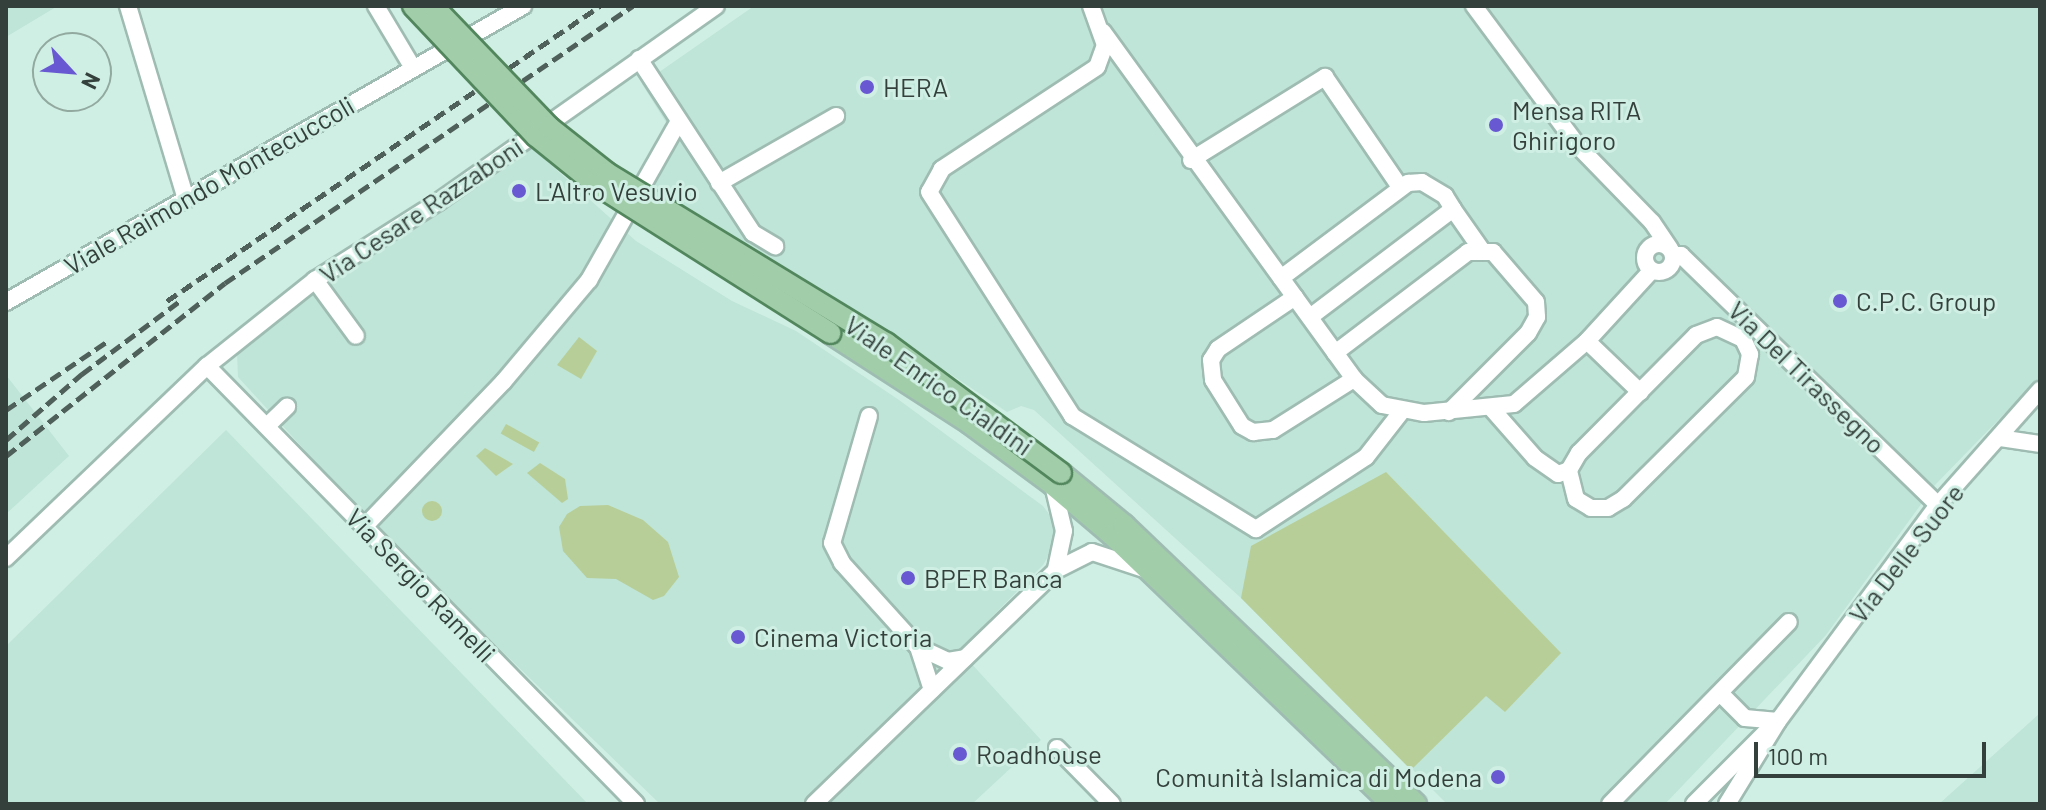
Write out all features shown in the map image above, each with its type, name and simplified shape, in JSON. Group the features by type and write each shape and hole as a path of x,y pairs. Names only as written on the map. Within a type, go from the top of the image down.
{"main road":[{"name":"Viale Enrico Cialdini","path":"413,6 536,136 594,183 1124,525 1416,804"},
{"name":"Viale Enrico Cialdini","path":"433,6 549,127 607,173 886,343 1057,479 1392,804"}],"street":[{"path":"128,6 186,199"},
{"path":"376,6 413,68"},
{"name":"Viale Raimondo Montecuccoli","path":"6,302 523,6"},
{"name":"Via Cesare Razzaboni","path":"6,558 207,366 315,280 438,202 716,6"},
{"path":"1091,6 1103,31 1191,160 1370,397 1402,411 1449,412 1492,409 1524,398 1587,341 1652,270"},
{"path":"1474,6 1578,146 1652,222 1671,252 1665,271 1652,270"},
{"path":"1103,31 1105,45 1097,67 942,169 929,192 1072,416 1256,529 1366,457 1402,411"},
{"path":"639,59 678,123 753,233 775,246"},
{"path":"1191,160 1325,77 1400,187"},
{"path":"719,183 836,116"},
{"path":"364,527 504,381 589,280 678,123"},
{"path":"1281,278 1400,187 1415,181 1428,184 1453,209 1481,249 1503,260 1536,302 1537,317 1528,333 1449,412"},
{"path":"1310,317 1453,209"},
{"path":"1652,222 1651,247 1645,259 1652,270"},
{"path":"1651,247 1671,252"},
{"path":"1335,353 1468,252 1481,249"},
{"name":"Via Del Tirassegno","path":"1671,252 1681,255 1938,505"},
{"path":"315,280 356,336"},
{"path":"1295,297 1218,349 1211,360 1213,380 1242,426 1253,432 1273,430 1354,379"},
{"path":"1492,409 1535,458 1558,474 1569,470 1640,392 1709,328 1727,328 1743,339 1750,354 1739,385 1623,499 1608,508 1591,508 1576,499 1569,470"},
{"path":"1587,341 1640,392"},
{"name":"Via Sergio Ramelli","path":"207,366 636,804"},
{"name":"Via Delle Suore","path":"1731,801 1778,721 1938,505 2040,390"},
{"path":"267,426 287,407"},
{"path":"869,416 832,543 842,563 918,647 938,659 965,658"},
{"path":"2000,438 2040,444"},
{"path":"1056,570 1064,531 1057,479"},
{"path":"814,804 1056,570 1092,552 1149,570"},
{"path":"1610,804 1789,622"},
{"path":"918,647 932,690"},
{"path":"1721,694 1745,718 1778,721"},
{"name":"Via Delle Suore","path":"1694,804 1778,721"},
{"path":"1057,748 1112,804"}],"shaded area":[{"path":"6,6 54,6 56,7 6,37"},
{"path":"754,6 2040,6 2040,377 1935,485 1826,635 1665,804 1447,804 1241,598 1034,410 1021,406 1007,412 883,329 637,182 667,124 642,84"},
{"path":"532,148 636,241 732,301 796,331 899,400 1043,506 1054,521 1053,548 1043,565 959,650 1041,740 972,804 660,804 384,537 238,377 237,353 244,342 329,279"},
{"path":"6,375 69,456 6,514"},
{"path":"226,430 588,804 6,804 6,646"},
{"path":"2040,713 2040,804 1939,804"}],"green space":[{"path":"579,337 597,351 581,379 557,365"},
{"path":"506,424 539,442 534,452 501,434"},
{"path":"485,448 513,464 496,476 476,456"},
{"path":"540,463 565,479 568,499 562,503 527,473"},
{"path":"1386,472 1561,653 1505,712 1486,696 1411,770 1241,598 1251,546"},
{"path":"432,501 439,504 442,511 439,518 432,521 425,518 422,511 425,504"},
{"path":"608,505 643,520 668,542 679,577 664,596 653,600 616,579 587,578 563,551 559,527 567,514 580,506"}],"railway":[{"path":"167,301 600,6"},
{"path":"6,456 225,283 633,6"},
{"path":"6,440 82,374 180,301"},
{"path":"6,410 108,341"}],"place":[{"name":"HERA","path":"867,87"},
{"name":"Mensa RITA Ghirigoro","path":"1496,125"},
{"name":"L'Altro Vesuvio","path":"519,191"},
{"name":"C.P.C. Group","path":"1840,301"},
{"name":"BPER Banca","path":"908,578"},
{"name":"Cinema Victoria","path":"738,637"},
{"name":"Roadhouse","path":"960,754"},
{"name":"Comunità Islamica di Modena","path":"1498,777"}]}
